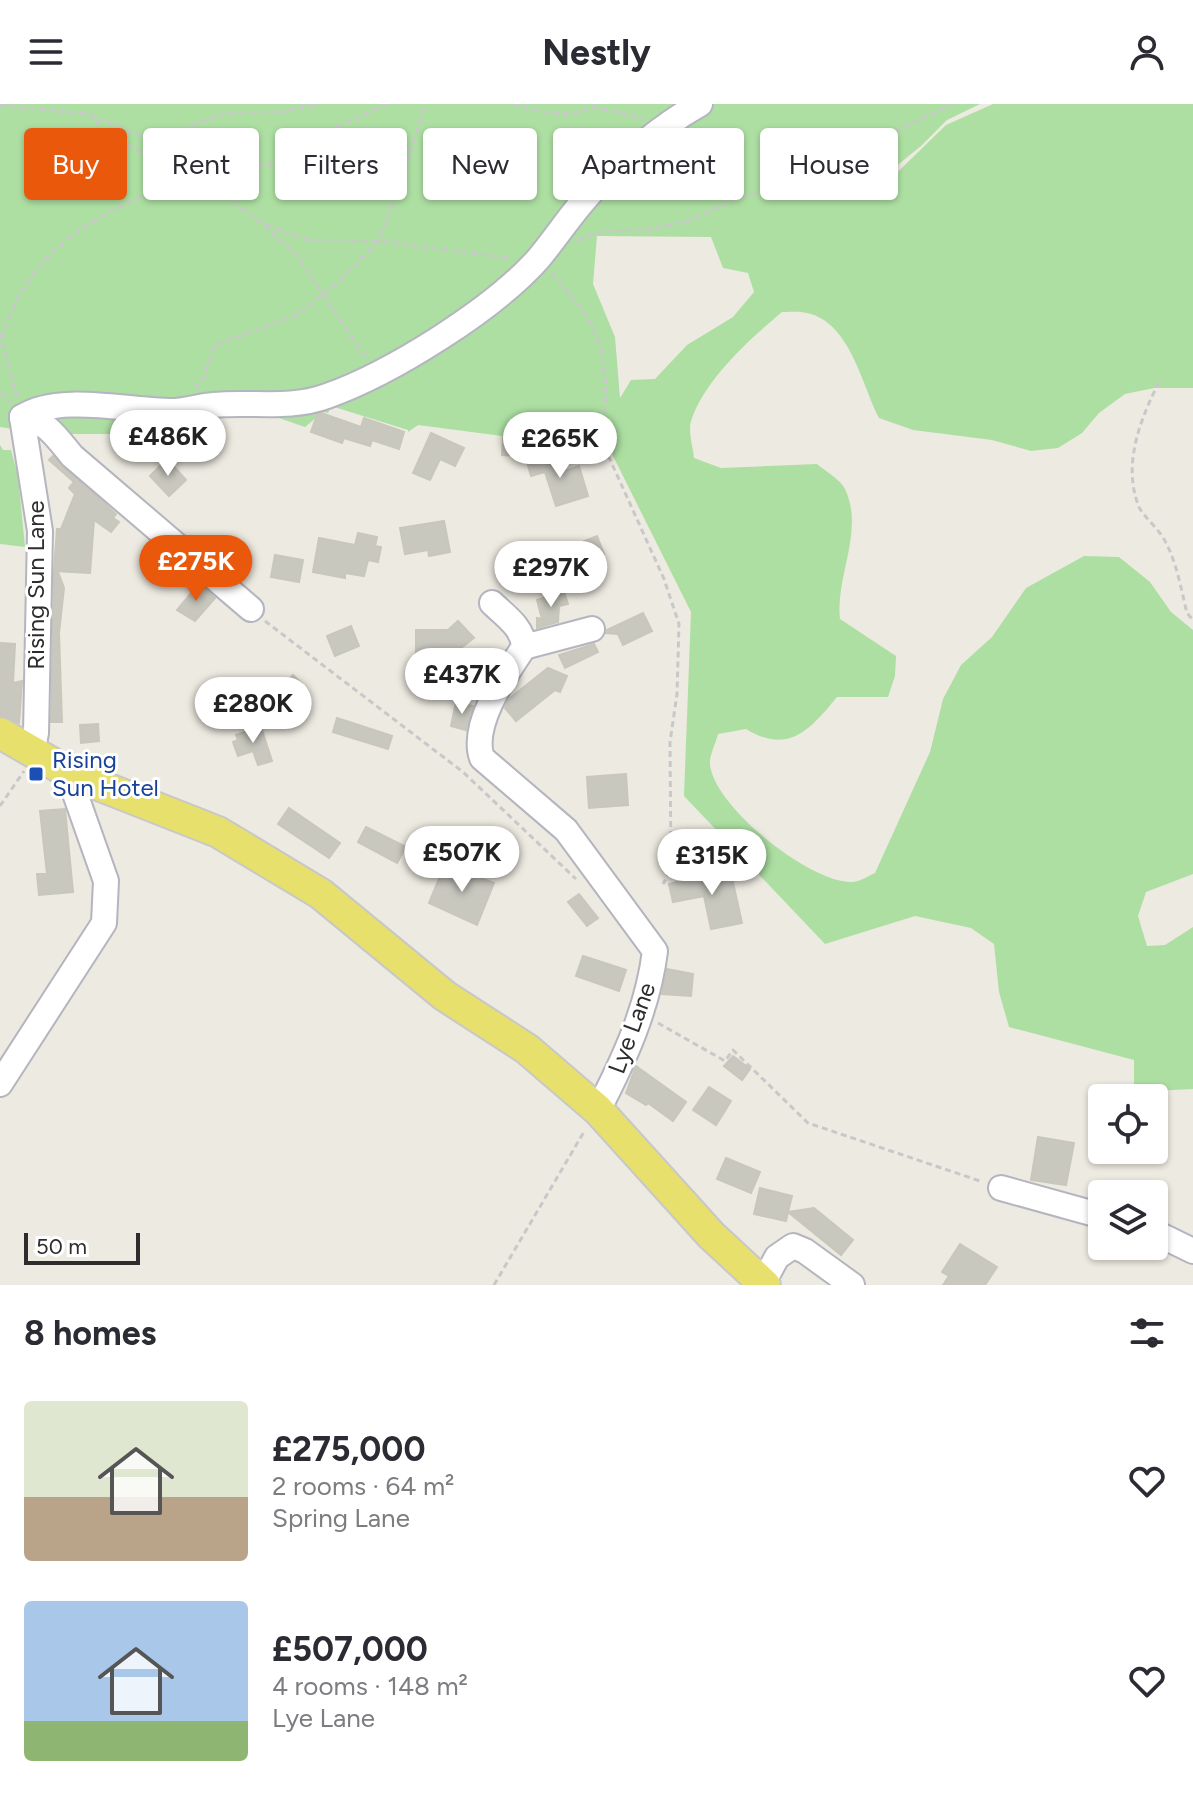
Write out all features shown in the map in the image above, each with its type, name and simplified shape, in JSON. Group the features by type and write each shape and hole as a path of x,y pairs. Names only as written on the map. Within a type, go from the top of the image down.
{"main road":[{"path":"0,733 73,775 218,832 273,863 337,907 445,996 527,1049 590,1121 764,1284"}],"street":[{"path":"22,417 36,408 77,405 174,411 214,404 292,405 327,396 376,373 492,303 538,258 582,202 666,123 700,104"},
{"path":"22,417 35,419 49,429 72,456 251,609"},
{"name":"Rising Sun Lane","path":"22,417 40,531 36,733 32,753"},
{"path":"492,603 514,624 524,647 592,629"},
{"name":"Lye Lane","path":"524,647 489,707 479,750 486,764 566,830 655,951 651,987 620,1067 590,1121"},
{"path":"0,1084 104,923 106,881 71,782 73,775"},
{"path":"1001,1188 1088,1212"},
{"path":"1168,1239 1193,1251"},
{"path":"764,1284 777,1257 793,1246 805,1251 852,1285"}],"path":[{"path":"187,128 225,113 281,112 319,104"},
{"path":"259,166 286,160 327,131 387,104"},
{"path":"174,411 203,379 215,345 297,315 378,241 403,178 425,104"},
{"path":"514,104 542,112 570,114 594,107 666,123"},
{"path":"572,243 603,231 646,230 688,221 739,197 796,186 851,153 952,104"},
{"path":"0,105 89,114 143,137"},
{"path":"89,114 114,140 143,153"},
{"path":"22,417 1,335 12,305 39,263 101,216 143,198"},
{"path":"231,200 295,253 376,373"},
{"path":"262,224 308,240 378,241 460,254 538,258 569,290 589,318 601,349 606,386 603,444 664,579 679,624 677,694 670,742 671,869 663,884"},
{"path":"1159,382 1144,412 1133,452 1134,485 1140,510 1154,523 1167,544 1187,613 1193,620"},
{"path":"251,609 463,772 583,888"},
{"path":"0,806 32,753"},
{"path":"641,1013 725,1061 733,1050 808,1123 1001,1188"},
{"path":"494,1285 590,1121"}],"green space":[{"path":"0,104 980,104 947,120 898,165 898,128 760,128 760,200 898,200 898,172 946,125 993,104 1193,104 1193,388 1154,388 1125,394 1099,413 1082,433 1058,448 1031,451 992,440 913,430 879,418 853,356 834,329 822,319 807,313 782,312 717,375 698,405 690,430 694,458 721,468 817,464 845,489 852,521 841,587 840,619 896,656 895,676 888,697 837,697 817,720 786,739 774,740 746,729 718,734 710,761 715,781 745,820 789,856 834,879 855,882 875,873 930,752 943,699 961,665 992,637 1026,588 1084,556 1119,557 1150,582 1171,612 1193,630 1193,874 1146,892 1138,916 1147,946 1165,945 1193,927 1193,1089 1168,1090 1168,1084 1134,1084 1134,1060 1009,1027 999,992 994,944 971,928 915,916 825,944 684,796 691,612 607,444 611,442 532,438 530,449 502,447 502,436 418,425 408,432 331,406 328,413 323,412 305,427 273,416 208,417 191,434 44,434 0,427","holes":["597,236 711,237 723,268 748,273 754,292 733,317 687,345 655,379 631,380 620,398 615,337 593,284"]},
{"path":"0,445 3,450 11,450 18,476 25,547 0,544"}],"building":[{"path":"321,413 361,427 364,418 404,432 399,449 372,440 370,446 344,438 342,443 311,432 317,415"},
{"path":"203,421 208,421 221,433 198,456 184,441"},
{"path":"431,433 464,448 455,466 440,459 430,480 413,473"},
{"path":"503,439 524,440 523,456 502,455"},
{"path":"553,454 559,473 579,466 588,496 556,506 545,472 531,476 527,462"},
{"path":"53,456 116,514 113,518 119,522 111,532 94,520 90,573 54,571 57,529 61,529 75,494 69,488 74,482 49,460"},
{"path":"167,459 186,480 169,496 150,476"},
{"path":"444,521 450,552 429,556 428,550 405,554 400,528"},
{"path":"358,533 377,537 375,546 381,547 378,562 368,560 364,576 345,573 345,578 313,572 319,538 355,545"},
{"path":"597,536 604,554 563,569 557,552"},
{"path":"275,555 303,560 299,582 271,577"},
{"path":"54,572 58,572 64,588 59,633 62,722 51,722"},
{"path":"199,584 215,598 195,621 177,610"},
{"path":"564,592 568,604 559,606 558,622 537,628 537,618 542,619 537,600"},
{"path":"643,613 652,631 623,645 618,634 606,633 607,630"},
{"path":"458,621 474,638 461,648 461,657 416,657 416,630 448,630"},
{"path":"351,626 359,646 335,656 327,636"},
{"path":"0,643 15,644 13,683 22,681 19,723 0,715"},
{"path":"594,644 598,652 565,668 559,655"},
{"path":"548,668 567,676 560,692 555,690 516,721 505,708 509,699"},
{"path":"293,675 302,684 278,708 269,699"},
{"path":"456,702 473,706 466,730 451,726"},
{"path":"337,718 392,736 388,749 333,732"},
{"path":"98,724 99,741 81,743 80,725"},
{"path":"261,727 272,761 258,765 253,751 238,756 233,742 238,740 236,735"},
{"path":"626,774 628,805 589,808 587,777"},
{"path":"289,808 340,843 329,858 278,824"},
{"path":"65,809 73,892 39,895 37,874 47,874 40,811"},
{"path":"366,827 406,847 397,863 358,842"},
{"path":"445,864 494,883 477,925 429,903"},
{"path":"730,869 742,923 711,929 704,896 673,902 669,884"},
{"path":"579,894 598,918 587,926 568,902"},
{"path":"583,956 626,970 619,991 576,976"},
{"path":"667,969 693,974 691,996 662,994"},
{"path":"733,1056 750,1069 742,1080 724,1066"},
{"path":"636,1066 686,1102 673,1121 648,1103 646,1105 626,1093"},
{"path":"709,1087 731,1101 716,1125 693,1110"},
{"path":"1038,1137 1074,1143 1066,1185 1031,1180"},
{"path":"726,1158 760,1172 751,1193 717,1179"},
{"path":"760,1188 792,1196 786,1221 754,1214"},
{"path":"814,1208 853,1240 841,1255 788,1212"},
{"path":"960,1244 997,1267 985,1285 943,1285 949,1276 942,1272"}],"place":[{"name":"Rising Sun Hotel","path":"36,774"}]}
